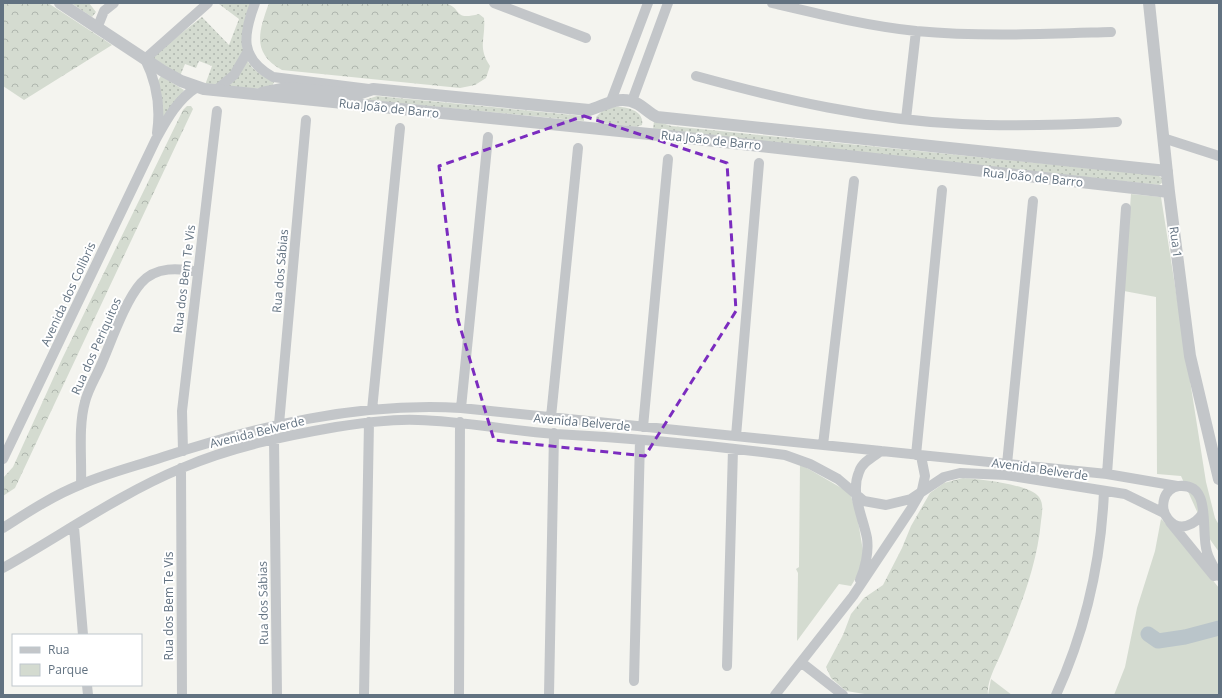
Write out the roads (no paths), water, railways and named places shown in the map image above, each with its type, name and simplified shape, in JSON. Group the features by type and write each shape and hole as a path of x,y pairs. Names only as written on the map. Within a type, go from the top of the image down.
{"street":[{"name":"Rua João de Barro","path":"60,3 98,26 189,88 645,133 1169,192"},
{"path":"97,3 104,11"},
{"path":"98,26 104,11 114,3"},
{"path":"146,59 208,3"},
{"path":"215,91 234,75 248,51 246,30 255,3"},
{"path":"494,3 586,38"},
{"path":"611,101 648,3"},
{"path":"632,102 668,3"},
{"path":"772,3 827,16 916,31 1027,34 1111,32"},
{"name":"Rua 1","path":"1149,3 1169,192 1190,356 1219,478"},
{"path":"644,13 662,20"},
{"path":"906,119 916,31"},
{"path":"631,48 649,54"},
{"name":"Rua João de Barro","path":"248,51 257,66 273,77 373,89 582,110 595,108 611,101 632,102 657,117 1167,170"},
{"name":"Avenida dos Colibris","path":"146,59 155,84 159,110 156,139"},
{"path":"155,84 158,74 163,71"},
{"path":"696,76 807,104 906,119 961,124 1016,126 1117,122"},
{"name":"Avenida dos Colibris","path":"3,460 156,139 169,116 189,88"},
{"name":"Rua João de Barro","path":"253,95 287,88 351,94 361,93 373,89"},
{"path":"594,128 591,118 595,108"},
{"name":"Rua dos Bem Te Vis","path":"182,451 182,411 217,111"},
{"path":"645,133 650,124 648,112"},
{"name":"Rua dos Sábias","path":"279,424 306,120"},
{"path":"372,410 400,128"},
{"path":"461,408 488,137"},
{"path":"1163,138 1219,156"},
{"path":"551,417 578,148"},
{"path":"643,427 668,159"},
{"path":"736,436 759,163"},
{"path":"823,445 854,180"},
{"path":"775,695 802,663 853,596 875,565 922,490 925,476 919,455 942,190"},
{"path":"1006,464 1033,201"},
{"path":"1107,474 1126,208"},
{"name":"Rua dos Periquitos","path":"81,484 82,423 85,401 128,303 141,282 154,274 167,269 179,268 198,272"},
{"path":"389,421 406,416 409,412 409,407"},
{"name":"Avenida Belverde","path":"3,528 27,512 81,484 182,451 279,424 372,410 409,407 461,408 1107,474 1177,486"},
{"path":"418,420 426,411 437,407"},
{"name":"Avenida Belverde","path":"3,568 131,492 181,468 211,457 239,448 303,433 369,422 418,420 460,422 554,433 594,435 785,455 810,464 838,480 864,501 886,505 911,499 922,490 944,477 960,474 1006,475 1124,494 1166,517 1219,581"},
{"path":"570,434 583,431 585,428 584,421"},
{"path":"364,695 369,422"},
{"path":"459,695 460,422"},
{"path":"594,435 602,428 615,424"},
{"path":"239,448 243,437 253,430"},
{"path":"549,695 554,433"},
{"path":"211,457 227,449 230,443 226,438"},
{"name":"Rua dos Sábias","path":"274,439 277,695"},
{"path":"751,451 764,448 765,442 763,439"},
{"path":"634,682 640,440"},
{"path":"772,454 780,446 792,442"},
{"path":"727,666 733,449"},
{"path":"853,596 865,570 867,540 856,496 859,471 867,460 881,451"},
{"name":"Rua dos Bem Te Vis","path":"181,468 182,695"},
{"path":"1203,513 1192,525 1184,527 1176,525 1166,517 1162,505 1170,490 1177,486 1188,486 1198,492 1203,502 1207,553 1219,576"},
{"path":"1056,695 1088,608 1098,558 1103,522 1104,491"},
{"path":"74,526 83,634"},
{"path":"802,663 842,695"}],"waterway":[{"path":"1148,634 1158,641 1185,637 1219,628"}]}
